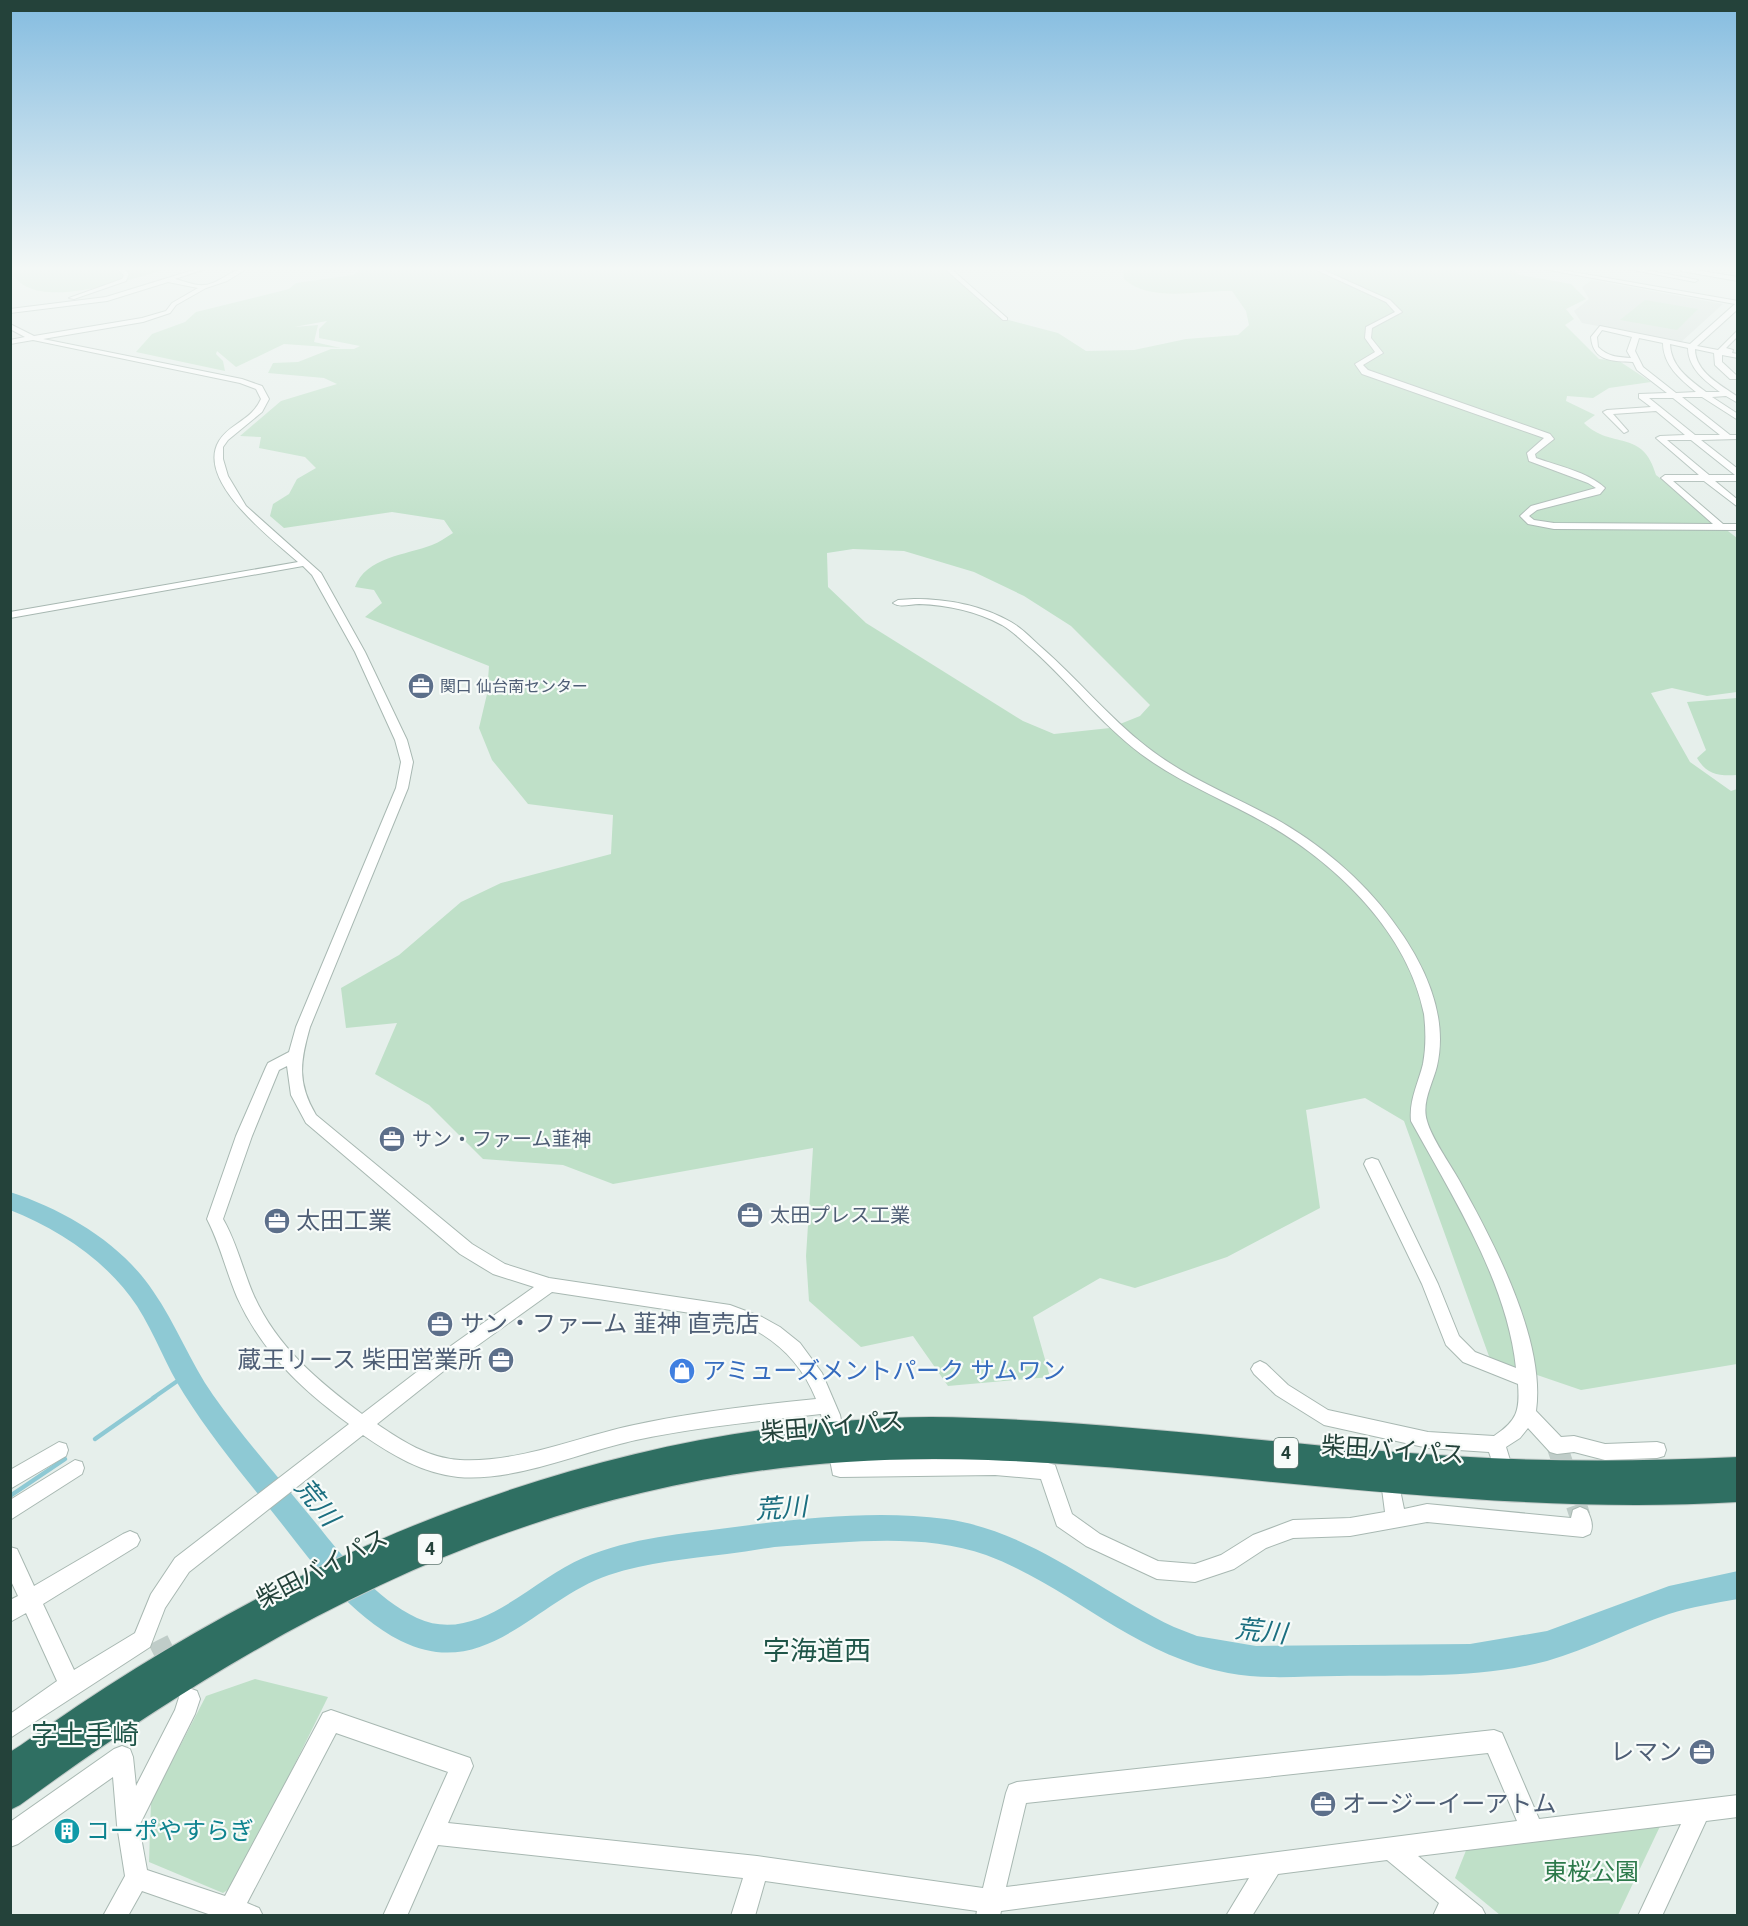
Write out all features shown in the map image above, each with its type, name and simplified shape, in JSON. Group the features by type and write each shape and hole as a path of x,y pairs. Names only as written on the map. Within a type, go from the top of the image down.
{"highway":[{"name":"柴田バイパス","path":"10,1796 250,1627 329,1575 414,1536 476,1511 562,1483 707,1447 837,1442 962,1428 1068,1433 1392,1463 1504,1470 1599,1474 1737,1468"},
{"name":"柴田バイパス","path":"10,1771 126,1690 250,1627 439,1545 541,1508 611,1488 837,1442 1225,1467 1554,1492 1737,1490"}],"street":[{"path":"124,358 223,377 259,388 265,397 264,404 226,438 216,455 235,498 316,573 360,652 401,740 407,762 398,796 313,1001 293,1056 292,1076 300,1101 311,1119 466,1249 499,1269 549,1285 730,1312 755,1320 782,1337 802,1358 826,1406 837,1442 840,1469 995,1467 1048,1471 1064,1520 1113,1551 1157,1570 1195,1573 1227,1562 1260,1541 1293,1529 1350,1527 1427,1513 1583,1528 1580,1516"},
{"path":"1370,358 1359,364 1365,372 1547,436 1550,439 1531,453 1532,459 1591,481 1601,488 1597,492 1534,508 1524,516 1528,520 1541,525 1582,527 1737,527"},
{"path":"1619,358 1635,360 1640,368 1737,445"},
{"path":"1667,358 1673,369 1737,418"},
{"path":"1692,358 1708,376 1737,401"},
{"path":"1718,358 1718,363 1735,377"},
{"path":"1640,368 1651,368"},
{"path":"1662,368 1673,369"},
{"path":"1708,376 1735,377"},
{"path":"1728,394 1642,396 1737,476"},
{"path":"1624,431 1607,412 1657,409"},
{"path":"1737,437 1660,438 1737,505"},
{"path":"1721,527 1665,478 1737,476"},
{"path":"10,615 306,563"},
{"path":"898,603 919,600 949,603 994,618 1020,632 1055,663 1102,716 1138,746 1196,786 1269,821 1298,838 1363,895 1386,921 1414,968 1431,1010 1432,1052 1418,1097 1419,1121 1498,1272 1523,1352 1527,1380 1527,1414 1516,1431 1497,1444 1428,1440 1324,1417 1282,1390 1260,1369"},
{"path":"293,1056 273,1067 215,1219 226,1238 232,1263 253,1310 276,1348 313,1389 388,1443 438,1465 467,1468 497,1466 636,1432 709,1420 826,1406"},
{"path":"1372,1164 1430,1284 1452,1340 1469,1357 1527,1380"},
{"path":"10,1727 70,1685 151,1640 152,1610 160,1593 182,1565 454,1353 549,1285"},
{"path":"1527,1414 1557,1446 1574,1444 1605,1452 1657,1450"},
{"path":"1497,1444 1504,1470"},
{"path":"10,1481 58,1450"},
{"path":"10,1511 75,1468"},
{"path":"1390,1481 1396,1519"},
{"path":"10,1612 130,1540"},
{"path":"10,1556 70,1685"},
{"path":"128,1825 184,1714 189,1699"},
{"path":"137,1878 241,1912 331,1721 462,1766 395,1916"},
{"path":"990,1908 1017,1793 1494,1741 1533,1832"},
{"path":"10,1836 122,1757 128,1825 137,1878 115,1916"},
{"path":"432,1833 757,1868 990,1908 1390,1848 1737,1806"},
{"path":"1650,1916 1699,1811"},
{"path":"1390,1848 1450,1908 1474,1916"},
{"path":"1238,1916 1270,1866"},
{"path":"743,1916 757,1868"}],"green space":[{"path":"164,358 220,358 225,371"},
{"path":"225,358 255,358 236,367"},
{"path":"308,358 1598,358 1619,361 1651,382 1609,388 1593,398 1567,396 1566,401 1595,415 1584,423 1594,431 1635,445 1643,451 1650,460 1656,475 1737,538 1737,692 1707,696 1672,688 1651,693 1690,762 1731,791 1737,789 1737,1364 1581,1390 1490,1359 1404,1121 1365,1098 1306,1110 1320,1208 1227,1257 1135,1288 1100,1278 1033,1317 1050,1377 948,1386 913,1336 861,1347 809,1301 806,1256 813,1148 613,1184 563,1165 483,1159 429,1105 375,1074 397,1023 346,1028 341,988 399,955 461,902 501,883 611,854 613,815 528,804 492,760 479,728 487,694 489,666 365,617 382,603 374,590 355,587 360,577 377,563 432,545 453,533 444,520 392,512 284,528 270,516 273,504 289,494 297,479 316,468 305,457 259,448 261,437 240,436 281,401 337,384 324,378 268,373 273,363 298,362","holes":["853,549 904,551 974,572 1024,596 1071,626 1150,705 1140,716 1110,728 1054,734 1023,721 866,623 828,587 827,553"]},
{"path":"1737,698 1737,775 1714,773 1705,768 1697,758 1706,750 1687,702"},
{"path":"255,1679 328,1697 235,1885 223,1893 149,1862 151,1802 206,1696"},
{"name":"東桜公園","path":"1663,1820 1618,1915 1500,1915 1455,1878 1469,1843"}],"waterway":[{"name":"荒川","path":"10,1201 46,1216 82,1237 99,1249 128,1277 146,1300 183,1370 206,1406 327,1559 374,1607 412,1631 435,1638 457,1638 480,1632 523,1610 587,1570 635,1554 781,1534 866,1530 947,1532 996,1545 1054,1574 1110,1609 1167,1639 1197,1651 1256,1661 1417,1661 1470,1659 1522,1652 1563,1641 1677,1598 1738,1585"},
{"path":"153,1398 186,1375"},
{"path":"95,1439 155,1397"},
{"path":"10,1496 65,1459"}],"tunnel":[{"path":"1557,1446 1580,1516"},
{"path":"158,1640 172,1668"}],"place":[{"name":"関口 仙台南センター","path":"421,686"},
{"name":"サン・ファーム韮神","path":"392,1139"},
{"name":"太田プレス工業","path":"750,1215"},
{"name":"太田工業","path":"277,1221"},
{"name":"サン・ファーム 韮神 直売店","path":"440,1324"},
{"name":"蔵王リース 柴田営業所","path":"501,1360"},
{"name":"アミューズメントパーク サムワン","path":"682,1371"},
{"name":"レマン","path":"1702,1752"},
{"name":"オージーイーアトム","path":"1323,1804"},
{"name":"コーポやすらぎ","path":"67,1831"}],"district":[{"name":"字海道西","path":"817,1651"},
{"name":"字土手崎","path":"85,1735"}]}
